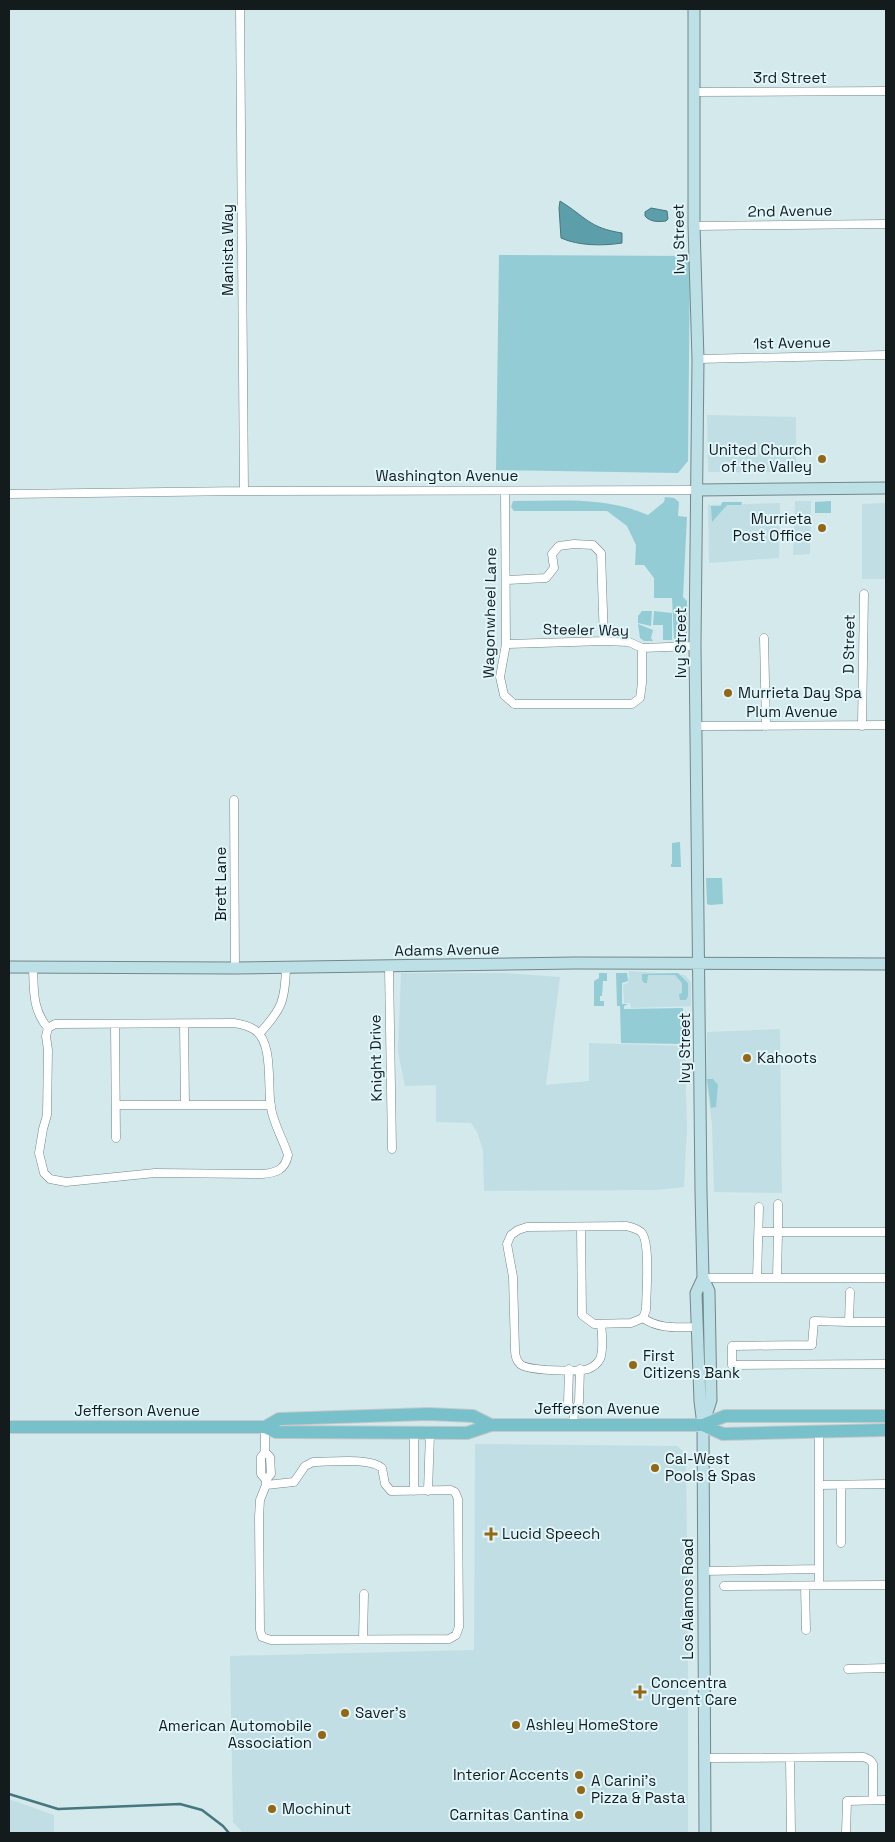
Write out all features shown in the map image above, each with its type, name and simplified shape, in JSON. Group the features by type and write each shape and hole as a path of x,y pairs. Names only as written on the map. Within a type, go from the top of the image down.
{"main road":[{"name":"Jefferson Avenue","path":"9,1427 265,1426 279,1419 428,1414 473,1416 490,1425"},
{"path":"379,1432 395,1425 426,1424 428,1414"},
{"name":"Jefferson Avenue","path":"703,1425 725,1416 886,1416"},
{"name":"Jefferson Avenue","path":"265,1426 276,1432 466,1433 490,1425 574,1419 703,1425 723,1434 886,1430"}],"street":[{"name":"Manista Way","path":"240,9 244,491"},
{"name":"Ivy Street","path":"694,9 694,226 698,359 695,646 703,1278 709,1291 711,1400 703,1425"},
{"name":"3rd Street","path":"693,92 886,91"},
{"name":"2nd Avenue","path":"694,226 886,224"},
{"name":"1st Avenue","path":"698,359 886,355"},
{"name":"Washington Avenue","path":"9,494 886,488"},
{"name":"Wagonwheel Lane","path":"505,491 506,644 500,677 504,695 514,704 632,704 640,698 642,648"},
{"path":"507,580 546,578 554,568 552,554 559,546 574,544 593,545 601,553 604,641"},
{"name":"D Street","path":"862,726 864,594"},
{"path":"764,638 766,726"},
{"name":"Steeler Way","path":"506,644 604,641 629,642 642,648 695,646"},
{"name":"Plum Avenue","path":"697,726 886,726"},
{"name":"Brett Lane","path":"234,800 235,968"},
{"name":"Adams Avenue","path":"9,967 286,968 575,962 886,964"},
{"path":"33,967 35,1002 39,1016 48,1028"},
{"name":"Knight Drive","path":"389,967 392,1149"},
{"path":"259,1034 274,1018 282,1005 286,968"},
{"path":"234,1023 246,1025 263,1039 266,1050 271,1105 276,1125 288,1156 286,1163 280,1170 273,1173 155,1173 66,1182 50,1179 44,1173 40,1153 43,1129 48,1115 48,1050 46,1036 48,1028 55,1024 184,1024 234,1023"},
{"path":"115,1024 116,1138"},
{"path":"184,1024 185,1105"},
{"path":"116,1105 271,1105"},
{"path":"777,1278 778,1204"},
{"path":"757,1278 759,1207"},
{"path":"581,1227 582,1315 594,1324 631,1323 643,1318 646,1310 646,1244 644,1237 638,1230 626,1226 527,1227 511,1235 507,1244 514,1277 516,1358 520,1365 528,1369 588,1369 596,1365 600,1358 601,1324"},
{"path":"759,1232 886,1232"},
{"name":"Ivy Street","path":"703,1278 696,1293 700,1401 703,1425"},
{"path":"703,1278 886,1278"},
{"path":"849,1322 850,1292"},
{"path":"643,1318 661,1327 698,1327"},
{"path":"886,1322 814,1321 812,1346 732,1346 732,1365 886,1364"},
{"path":"569,1369 568,1403 574,1419"},
{"path":"574,1419 579,1402 580,1369"},
{"name":"Los Alamos Road","path":"703,1425 704,1833"},
{"path":"265,1426 265,1452 261,1457 261,1474 266,1483 260,1500 260,1630 262,1637 271,1640 449,1639 458,1632 458,1499 455,1492 452,1490 392,1491 385,1484 382,1468 374,1463 364,1462 313,1462 306,1466 294,1482 266,1483"},
{"path":"819,1431 819,1585"},
{"path":"414,1433 414,1491"},
{"path":"428,1491 430,1433"},
{"path":"414,1470 429,1470"},
{"path":"819,1485 886,1484"},
{"path":"841,1485 841,1543"},
{"path":"703,1571 819,1569"},
{"path":"734,1570 734,1586"},
{"path":"724,1586 886,1584"},
{"path":"805,1586 806,1630"},
{"path":"363,1639 364,1594"},
{"path":"848,1669 886,1668"},
{"path":"704,1758 864,1757 873,1764 873,1800"},
{"path":"790,1758 791,1833"},
{"path":"846,1833 847,1801 886,1800"}],"shaded area":[{"path":"560,201 595,225 622,233 622,243 591,245 575,243 561,238"},
{"path":"651,208 667,211 668,219 666,221 654,221 649,219 645,216 645,212"},
{"path":"499,255 690,256 688,461 678,473 496,470"},
{"path":"707,415 796,417 796,472 708,472"},
{"path":"665,497 674,498 679,502 678,516 687,517 683,597 687,601 687,637 683,640 674,640 672,598 654,598 654,578 644,565 635,565 636,545 627,526 607,511 514,511 511,507 513,501 565,500 599,502 632,509 648,515 664,502"},
{"path":"795,501 811,501 810,554 793,555"},
{"path":"831,501 831,513 815,513 815,502"},
{"path":"722,502 742,502 741,505 727,505 712,522 711,506 721,506"},
{"path":"780,503 779,558 709,563 708,505"},
{"path":"886,503 886,579 862,579 862,504"},
{"path":"642,611 652,611 651,626 638,623 638,616"},
{"path":"654,611 672,613 672,640 663,640 663,625 653,625"},
{"path":"638,624 653,630 651,638 653,641 644,641 640,638"},
{"path":"680,842 681,867 671,867 672,843"},
{"path":"706,878 722,878 723,904 707,904"},
{"path":"629,971 685,975 691,982 691,1006 631,1008 630,1003 624,1003 623,985 628,983"},
{"path":"401,973 503,973 560,977 546,1085 589,1081 589,1043 685,1046 687,1130 684,1187 657,1190 484,1191 483,1150 477,1132 471,1123 436,1122 436,1085 405,1086 398,1052"},
{"path":"599,973 607,973 607,981 603,981 602,996 600,996 600,1001 604,1001 604,1006 594,1006 594,981 599,978"},
{"path":"616,973 627,973 628,981 622,983 622,1004 628,1004 624,1006 624,1009 683,1008 686,1044 621,1043 620,1006 617,1006"},
{"path":"678,973 688,983 688,996 686,1000 680,1000 679,994 682,993 682,983 675,975 648,975 647,983 644,983 642,980 642,974"},
{"path":"780,1029 782,1193 714,1192 712,1124 706,1081 707,1032"},
{"path":"707,1079 713,1079 718,1085 716,1107 711,1108"},
{"path":"475,1444 677,1446 686,1454 688,1833 243,1833 233,1822 230,1656 474,1650"},
{"path":"9,1799 54,1815 54,1833 9,1833"}],"waterway":[{"path":"9,1794 58,1809 180,1804 202,1810 229,1833"}],"place":[{"name":"United Church of the Valley","path":"822,459"},
{"name":"Murrieta Post Office","path":"822,528"},
{"name":"Murrieta Day Spa","path":"728,693"},
{"name":"Kahoots","path":"747,1058"},
{"name":"First Citizens Bank","path":"633,1365"},
{"name":"Cal-West Pools & Spas","path":"655,1468"},
{"name":"Lucid Speech","path":"491,1534"},
{"name":"Concentra Urgent Care","path":"640,1692"},
{"name":"Saver's","path":"345,1713"},
{"name":"Ashley HomeStore","path":"516,1725"},
{"name":"American Automobile Association","path":"322,1735"},
{"name":"Interior Accents","path":"579,1775"},
{"name":"A Carini's Pizza & Pasta","path":"581,1790"},
{"name":"Mochinut","path":"272,1809"},
{"name":"Carnitas Cantina","path":"579,1815"}]}
